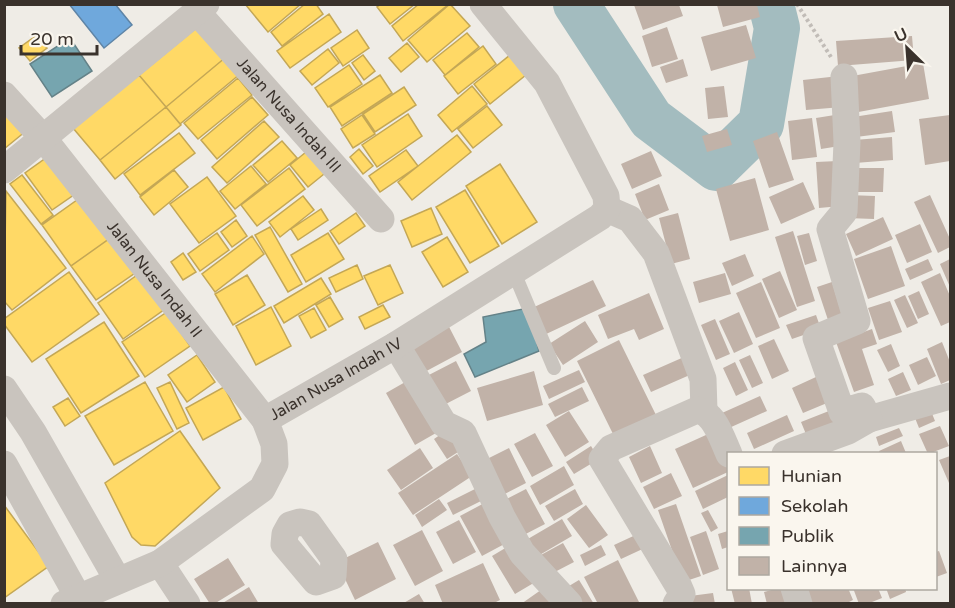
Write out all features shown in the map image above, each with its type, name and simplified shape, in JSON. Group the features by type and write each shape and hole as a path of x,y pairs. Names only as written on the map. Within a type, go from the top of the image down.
{"street":[{"path":"483,4 547,83 607,206 630,219 656,253 703,379 704,411 713,421 728,452"},
{"path":"4,170 202,8"},
{"name":"Jalan Nusa Indah III","path":"202,8 381,219"},
{"path":"844,77 847,142 844,212 830,229 857,321 816,338 842,412 862,406 869,419"},
{"name":"Jalan Nusa Indah II","path":"4,95 44,139 265,420"},
{"name":"Jalan Nusa Indah IV","path":"71,600 160,563 261,489 275,464 274,444 265,420 396,345 600,217 607,206"},
{"path":"396,345 444,424 463,433 502,517 522,553 569,603"},
{"path":"4,389 33,432 117,579"},
{"path":"788,452 848,430 869,419 951,396"},
{"path":"676,603 682,594 679,587 602,459 611,448 689,412 704,411"},
{"path":"4,464 71,600"},
{"path":"261,489 290,525"},
{"path":"160,563 187,603"}],"lane":[{"path":"513,270 554,368"}],"path":[{"path":"797,4 844,77"}],"building: Hunian":[{"path":"245,4 301,4 268,32"},
{"path":"305,4 316,4 323,14 282,46 271,32"},
{"path":"381,4 415,4 390,24 377,7"},
{"path":"419,4 449,4 403,41 392,26"},
{"path":"450,4 470,26 427,62 408,40"},
{"path":"329,14 341,32 290,68 277,51"},
{"path":"200,25 226,57 166,107 139,75"},
{"path":"357,30 369,48 343,66 331,48"},
{"path":"467,33 479,47 445,75 433,60"},
{"path":"37,35 47,48 30,61 19,48"},
{"path":"407,43 419,57 401,72 389,58"},
{"path":"483,46 496,64 458,94 444,76"},
{"path":"328,49 339,63 312,85 300,71"},
{"path":"363,55 375,71 364,80 352,63"},
{"path":"510,55 526,75 490,104 474,84"},
{"path":"226,57 240,74 180,124 166,107"},
{"path":"349,65 362,84 328,107 315,88"},
{"path":"139,75 166,107 100,160 73,128"},
{"path":"380,75 392,93 342,126 330,107"},
{"path":"238,78 252,95 198,139 184,123"},
{"path":"472,86 487,104 452,132 438,115"},
{"path":"404,87 416,105 375,132 363,114"},
{"path":"252,97 268,115 217,159 201,140"},
{"path":"4,106 26,131 4,149"},
{"path":"487,106 502,125 473,148 458,129"},
{"path":"166,107 181,125 115,179 100,160"},
{"path":"408,114 422,136 377,167 362,145"},
{"path":"362,115 375,134 353,148 341,129"},
{"path":"264,121 279,137 227,183 212,167"},
{"path":"179,133 195,153 140,195 124,174"},
{"path":"457,135 471,152 412,200 398,182"},
{"path":"282,141 297,158 268,182 253,165"},
{"path":"311,148 329,170 308,187 290,165"},
{"path":"359,149 373,166 363,174 350,157"},
{"path":"406,150 418,166 380,192 369,176"},
{"path":"50,155 78,192 52,210 25,173"},
{"path":"500,164 537,222 502,244 466,186"},
{"path":"251,166 266,184 235,209 220,191"},
{"path":"289,168 305,189 257,226 241,205"},
{"path":"174,170 188,187 154,215 140,197"},
{"path":"22,175 53,215 41,224 10,184"},
{"path":"207,177 236,216 199,243 170,204"},
{"path":"465,190 499,246 470,263 436,207"},
{"path":"6,191 66,268 12,310 4,301"},
{"path":"84,195 113,236 71,266 42,225"},
{"path":"303,196 314,210 280,237 269,222"},
{"path":"431,208 442,234 412,247 401,221"},
{"path":"321,209 328,220 298,240 291,229"},
{"path":"356,213 365,226 339,244 330,231"},
{"path":"236,220 247,236 232,247 221,232"},
{"path":"270,227 302,284 288,292 255,235"},
{"path":"217,233 229,250 200,271 188,254"},
{"path":"328,233 344,259 306,282 291,255"},
{"path":"113,236 138,271 96,300 71,266"},
{"path":"252,236 264,254 215,292 202,274"},
{"path":"447,237 468,272 443,287 422,252"},
{"path":"183,253 196,272 183,280 171,262"},
{"path":"357,265 363,279 336,292 329,278"},
{"path":"390,265 403,293 378,305 364,276"},
{"path":"69,272 99,314 32,362 4,324 4,319"},
{"path":"140,273 165,309 123,339 98,303"},
{"path":"247,275 265,305 233,325 215,294"},
{"path":"321,278 331,294 284,323 274,306"},
{"path":"330,297 343,319 329,327 316,305"},
{"path":"383,305 390,317 365,329 359,317"},
{"path":"271,307 291,346 256,365 236,326"},
{"path":"314,308 326,330 311,338 299,316"},
{"path":"167,312 190,346 145,377 122,342"},
{"path":"104,322 139,376 81,413 46,359"},
{"path":"197,355 215,382 187,402 168,375"},
{"path":"145,382 173,431 114,465 85,416"},
{"path":"170,382 189,423 177,429 157,388"},
{"path":"224,387 241,419 203,440 186,408"},
{"path":"68,398 80,416 65,426 53,407"},
{"path":"180,431 220,488 155,546 141,545 132,537 105,483"},
{"path":"4,505 49,566 4,598"}],"building: Sekolah":[{"path":"69,4 115,4 132,25 104,48"}],"building: Publik":[{"path":"70,38 92,71 52,97 30,64"},
{"path":"528,308 539,351 475,377 464,354 486,342 483,317"}],"building: Lainnya":[{"path":"634,5 679,5 683,16 643,30"},
{"path":"717,5 757,5 760,17 723,27"},
{"path":"746,25 756,58 711,71 701,37"},
{"path":"667,27 678,59 652,67 642,36"},
{"path":"912,36 914,60 838,66 836,41"},
{"path":"683,59 688,76 666,83 660,67"},
{"path":"923,63 929,99 853,113 847,77"},
{"path":"839,76 842,107 806,110 803,80"},
{"path":"724,86 728,117 708,119 705,88"},
{"path":"892,111 895,132 856,137 853,117"},
{"path":"841,114 846,145 821,149 816,118"},
{"path":"950,115 950,161 925,165 919,119"},
{"path":"812,118 817,157 792,160 788,121"},
{"path":"727,129 732,145 707,152 702,136"},
{"path":"777,132 794,180 769,188 753,141"},
{"path":"892,137 893,160 855,163 854,140"},
{"path":"651,151 662,176 632,189 621,164"},
{"path":"838,161 841,206 819,208 816,162"},
{"path":"854,168 884,168 883,192 853,192"},
{"path":"755,178 769,230 730,241 716,189"},
{"path":"803,182 815,209 781,224 769,197"},
{"path":"659,184 669,210 645,220 635,194"},
{"path":"848,195 875,196 874,219 847,218"},
{"path":"930,195 950,239 950,247 938,253 914,202"},
{"path":"678,213 690,259 671,264 659,218"},
{"path":"883,217 893,239 856,256 846,234"},
{"path":"920,224 932,252 907,263 895,235"},
{"path":"793,231 815,301 797,307 775,237"},
{"path":"809,233 817,261 805,265 797,236"},
{"path":"891,246 905,286 868,299 854,259"},
{"path":"745,254 754,276 732,286 722,263"},
{"path":"928,259 933,270 910,280 905,269"},
{"path":"950,259 950,287 940,264"},
{"path":"780,271 797,310 779,318 762,279"},
{"path":"725,273 731,294 699,303 693,282"},
{"path":"940,273 950,296 950,322 941,326 921,282"},
{"path":"593,280 606,306 544,335 532,308"},
{"path":"761,282 780,328 756,338 736,293"},
{"path":"832,282 842,315 828,320 817,287"},
{"path":"919,291 929,314 918,319 908,296"},
{"path":"649,293 664,329 639,340 634,329 608,339 598,315"},
{"path":"905,295 918,323 907,328 894,300"},
{"path":"890,301 902,332 879,340 868,308"},
{"path":"739,312 753,344 734,353 719,321"},
{"path":"816,315 821,329 792,339 786,325"},
{"path":"715,319 730,354 716,360 701,325"},
{"path":"446,321 462,352 419,375 402,345"},
{"path":"585,321 598,342 563,365 549,344"},
{"path":"872,329 877,344 862,349 874,385 854,392 836,342"},
{"path":"774,339 789,371 772,379 758,346"},
{"path":"619,340 656,415 614,436 577,361"},
{"path":"942,342 950,362 950,380 941,384 927,349"},
{"path":"891,344 900,366 888,372 877,350"},
{"path":"750,355 763,383 752,388 739,360"},
{"path":"684,357 692,374 651,392 643,375"},
{"path":"927,357 936,376 918,385 909,365"},
{"path":"456,361 471,391 438,408 423,378"},
{"path":"735,362 748,390 736,396 723,368"},
{"path":"579,370 585,382 549,399 543,386"},
{"path":"534,371 543,405 487,421 477,388"},
{"path":"903,372 911,390 896,396 888,379"},
{"path":"414,377 443,429 415,445 386,393"},
{"path":"816,377 827,403 803,413 792,388"},
{"path":"582,387 589,401 555,417 548,404"},
{"path":"760,396 767,411 729,428 722,413"},
{"path":"929,406 935,421 919,428 913,413"},
{"path":"834,409 841,426 808,439 801,422"},
{"path":"569,411 589,442 565,457 546,425"},
{"path":"787,415 794,431 754,449 747,433"},
{"path":"940,426 949,446 927,452 919,434"},
{"path":"899,428 903,436 879,446 876,437"},
{"path":"447,430 466,447 447,459 434,439"},
{"path":"717,430 727,453 727,472 693,488 675,449"},
{"path":"535,433 553,466 532,477 514,444"},
{"path":"901,441 906,452 879,452"},
{"path":"591,446 599,459 574,474 566,462"},
{"path":"650,446 662,473 641,483 629,457"},
{"path":"420,448 433,468 401,490 387,470"},
{"path":"509,448 526,483 499,497 481,462"},
{"path":"457,454 472,476 413,515 398,493"},
{"path":"950,456 950,482 949,483 939,460"},
{"path":"564,466 574,485 540,505 530,486"},
{"path":"671,473 682,496 654,509 643,487"},
{"path":"727,475 727,497 703,509 695,491"},
{"path":"483,485 489,497 453,515 447,503"},
{"path":"526,489 545,524 516,539 497,504"},
{"path":"575,489 583,504 554,521 545,506"},
{"path":"439,499 447,510 422,527 415,515"},
{"path":"490,500 512,540 482,556 460,516"},
{"path":"676,504 701,576 683,582 658,510"},
{"path":"586,505 608,535 589,548 567,519"},
{"path":"708,510 718,528 711,532 701,513"},
{"path":"562,519 572,536 531,560 521,543"},
{"path":"459,520 476,552 453,564 436,532"},
{"path":"422,530 443,571 415,586 393,545"},
{"path":"706,531 719,569 703,575 690,537"},
{"path":"727,531 727,547 722,549 718,534"},
{"path":"642,532 649,546 621,559 614,545"},
{"path":"378,542 396,579 355,600 337,562"},
{"path":"514,543 537,581 515,594 492,556"},
{"path":"563,543 574,562 549,575 539,556"},
{"path":"601,545 606,555 585,566 580,555"},
{"path":"939,551 947,573 937,577 937,552"},
{"path":"228,558 245,585 214,604 210,604 194,579"},
{"path":"618,560 640,604 598,604 584,577"},
{"path":"483,563 500,600 492,604 443,604 435,585"},
{"path":"579,580 594,604 573,604 564,589"},
{"path":"548,585 561,604 521,604"},
{"path":"249,587 259,604 221,604"},
{"path":"732,590 749,590 752,604 735,604"},
{"path":"791,590 794,604 767,604 764,592"},
{"path":"808,590 849,590 853,600 845,604 802,604 798,594"},
{"path":"854,590 879,590 882,598 867,604 859,604"},
{"path":"887,590 906,590 906,592 890,599"},
{"path":"713,593 715,604 691,604 690,596"},
{"path":"419,594 425,604 402,604"}],"waterway":[{"path":"576,4 651,119 716,168 761,124 777,28 771,4"}]}
